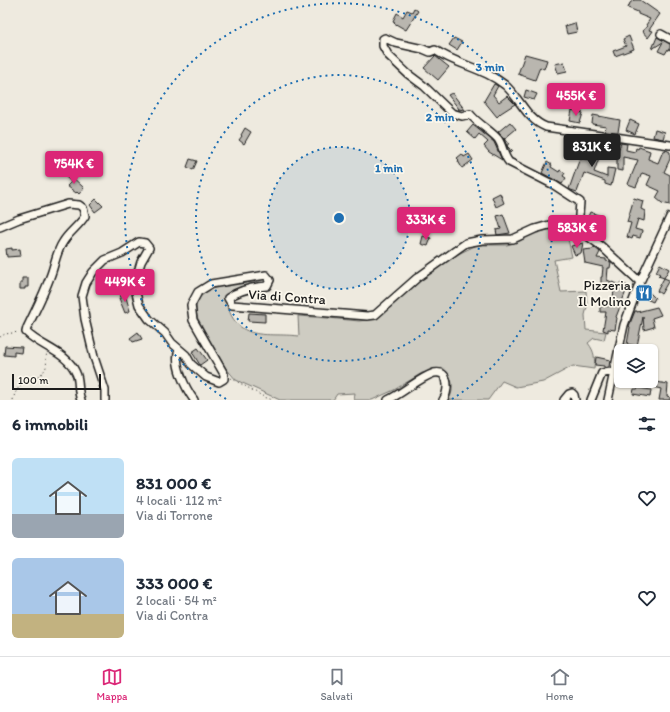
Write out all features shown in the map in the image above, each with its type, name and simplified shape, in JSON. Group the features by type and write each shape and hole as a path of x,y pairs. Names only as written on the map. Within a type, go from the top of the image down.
{"street":[{"path":"661,34 670,39"},
{"path":"640,282 601,246 578,228 580,202 554,185 509,162 505,156 501,143 497,138 470,114 462,116 452,113 420,82 403,70 385,52 383,39 391,39 396,43 430,52 435,50 456,62 478,69 503,84 512,92 533,120 546,127 670,146"},
{"path":"0,227 19,219 68,204 79,205 83,208 85,216 81,224 72,231 63,242 56,255 50,277 26,332 69,362 77,373 79,395 81,400"},
{"path":"620,344 624,325 640,282 670,217"},
{"name":"Via di Contra","path":"224,374 193,320 191,305 198,292 211,284 266,275 270,280 268,286 257,287 234,294 228,298 232,305 367,316 375,315 417,278 466,243 482,240 513,239 535,229 549,225 578,228"},
{"path":"105,400 105,390 94,357 85,319 82,296 86,283 93,272 105,260 122,253 139,242 146,243 149,248 141,262 134,285 138,305 149,319 179,350 186,355 191,364 206,377 218,382 224,379 224,374"},
{"path":"179,350 177,354 180,370 187,389 194,400"},
{"path":"591,400 602,373 611,371 614,372 608,400"},
{"path":"388,400 397,396 427,376 435,373 441,373 445,376 447,381 447,389 443,400"},
{"path":"564,400 569,394 572,393 575,400"}],"path":[{"path":"0,338 5,334 26,332"},
{"path":"13,400 19,387 25,381 40,375 46,368 48,348"},
{"path":"224,374 264,397 273,400"}],"shaded area":[{"path":"553,229 566,230 572,257 554,260 561,292 586,291 586,330 606,332 604,340 594,338 588,343 594,355 594,369 573,366 543,382 516,387 502,381 488,400 448,400 452,392 452,383 449,375 443,368 422,373 394,390 372,400 354,400 355,393 337,394 333,400 280,400 236,380 225,367 198,319 196,307 200,298 208,291 218,286 231,283 266,278 266,284 226,300 231,314 237,324 245,330 254,333 299,336 298,316 359,321 375,319 396,302 414,284 456,255 477,245 507,245 520,241 533,233"}],"building":[{"path":"634,0 640,0 660,14 649,30 653,31 648,38 642,31 648,26 646,25 650,19 628,8 630,3"},
{"path":"414,8 418,11 406,30 394,23 395,22 393,21 397,13 403,17 407,10 412,12"},
{"path":"575,23 577,32 567,34 565,26"},
{"path":"629,36 634,49 615,56 613,51 626,46 623,39"},
{"path":"657,37 670,44 670,50 668,49 665,54 658,51 663,42 652,49"},
{"path":"454,38 462,42 457,50 449,45"},
{"path":"525,54 547,60 544,69 540,67 535,80 518,74"},
{"path":"435,56 449,67 438,80 424,68"},
{"path":"564,62 567,71 558,73 555,64"},
{"path":"494,84 498,86 493,95 499,102 507,96 515,104 497,117 484,101"},
{"path":"526,90 537,94 534,100 524,97"},
{"path":"452,93 465,110 458,109 448,95"},
{"path":"572,110 583,113 580,123 570,121"},
{"path":"593,115 620,120 618,132 605,131 606,126 592,124"},
{"path":"630,120 639,124 635,134 626,130"},
{"path":"510,122 516,129 504,139 498,132"},
{"path":"473,125 494,142 502,160 489,152 484,146 488,142 479,134 475,139 467,132"},
{"path":"245,128 251,132 244,144 239,140"},
{"path":"655,129 665,132 663,139 653,137"},
{"path":"504,139 509,143 507,146"},
{"path":"621,143 627,144 626,150 635,152 636,148 638,149 639,147 650,151 648,159 658,163 663,151 665,152 666,150 670,152 670,159 664,172 670,175 670,205 662,203 656,198 660,191 647,185 651,176 642,173 636,187 628,184 638,160 623,157 623,171 617,170 617,155"},
{"path":"570,144 577,147 573,157 566,154"},
{"path":"596,144 600,145 600,149 615,149 614,155 600,155 594,172 607,177 607,168 615,169 611,186 605,184 605,181 584,173 577,192 569,189 580,158 588,160 588,147 594,149"},
{"path":"462,154 464,157 469,154 473,160 462,168 457,158"},
{"path":"190,159 197,161 193,170 187,167"},
{"path":"547,162 552,165 551,167 559,172 560,170 565,173 563,176 566,178 562,184 542,173"},
{"path":"68,173 84,188 79,194 67,186 71,182 65,176"},
{"path":"500,193 504,203 496,207 492,197"},
{"path":"634,198 643,201 641,209 645,211 644,221 638,219 635,229 642,231 640,238 633,236 632,239 627,237 631,223 627,222"},
{"path":"96,199 103,206 95,212 90,205"},
{"path":"590,212 601,216 597,227 586,221"},
{"path":"503,214 510,233 497,235 496,230 501,229 497,216"},
{"path":"423,236 431,238 428,246 421,244"},
{"path":"583,243 581,253 575,255 571,246"},
{"path":"594,247 600,252 597,258 606,259 606,261 611,262 610,268 608,268 607,280 619,285 621,283 628,286 616,317 615,330 608,329 608,332 603,330 606,312 600,312 600,306 612,306 614,290 613,288 601,287 603,267 585,263 583,250 593,249"},
{"path":"12,248 12,250 20,249 21,256 7,257 6,249"},
{"path":"660,264 669,269 664,278 658,276 660,274 656,272"},
{"path":"22,278 28,278 28,287 25,287 25,289 20,289"},
{"path":"664,278 669,280 661,294 657,291"},
{"path":"646,289 655,298 653,302 642,297"},
{"path":"125,294 130,311 125,313 119,298"},
{"path":"657,307 661,315 652,318 654,327 644,330 643,317 637,344 627,344 629,326 635,311 637,312"},
{"path":"249,313 265,314 265,322 248,321"},
{"path":"138,332 142,339 133,342 130,338"},
{"path":"5,346 22,347 21,353 14,352 14,356 4,355"},
{"path":"198,348 207,360 200,365 192,352"},
{"path":"596,357 610,360 609,367 604,368 604,366 595,365"},
{"path":"658,382 668,384 667,396 670,397 670,400 659,400 661,389 657,388"},
{"path":"634,389 651,390 650,397 633,394"}],"place":[{"name":"Pizzeria Il Molino","path":"644,293"}]}
